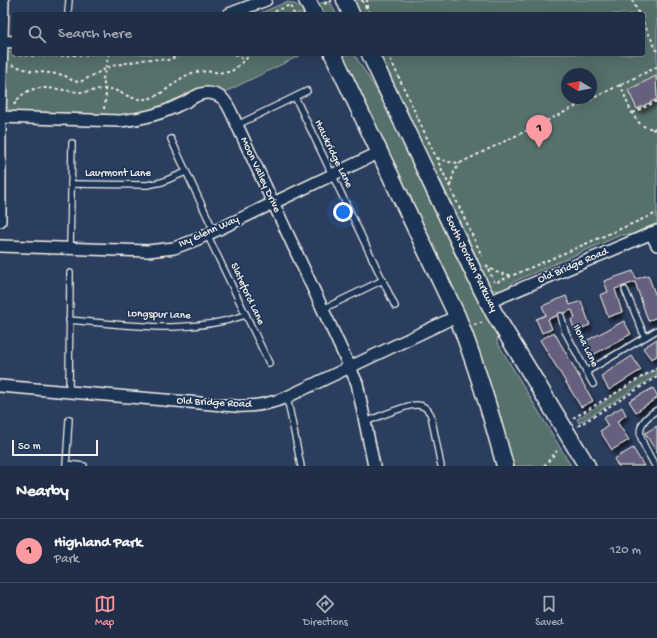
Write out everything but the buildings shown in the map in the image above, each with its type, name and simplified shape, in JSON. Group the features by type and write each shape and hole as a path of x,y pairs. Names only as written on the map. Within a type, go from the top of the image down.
{"street":[{"path":"0,221 1,41 3,0"},
{"path":"233,12 266,0"},
{"path":"307,0 313,12"},
{"path":"345,0 350,12"},
{"path":"1,41 12,42"},
{"path":"334,56 462,322 486,397 505,466"},
{"name":"South Jordan Parkway","path":"371,56 488,302 587,466"},
{"name":"Moon Valley Drive","path":"0,118 120,121 134,120 159,114 201,94 210,93 219,96 226,102 351,367 357,382 374,466"},
{"name":"Ivy Glenn Way","path":"0,246 148,251 161,250 186,244 380,152"},
{"path":"654,232 657,245"},
{"name":"Old Bridge Road","path":"488,302 654,232"},
{"name":"Old Bridge Road","path":"0,386 235,406 265,404 287,397 351,367 462,322"}],"lane":[{"path":"68,0 68,12"},
{"path":"237,125 307,91"},
{"name":"Hawkridge Lane","path":"295,97 395,306"},
{"name":"Slateford Lane","path":"171,139 246,315 269,363"},
{"name":"Laurmont Lane","path":"70,249 72,143"},
{"name":"Laurmont Lane","path":"71,184 147,185 162,182 186,172"},
{"path":"69,392 70,273"},
{"path":"323,309 382,280"},
{"path":"625,290 645,337"},
{"name":"Longspur Lane","path":"69,320 177,328 222,322 246,315"},
{"name":"Ilona Lane","path":"561,316 565,331 593,384"},
{"path":"586,372 657,330"},
{"path":"287,397 301,466"},
{"path":"365,422 411,405 422,406 429,411 431,415 441,466"},
{"path":"655,466 641,438 640,430 644,421 657,410"},
{"path":"69,419 66,465 84,466"}],"path":[{"path":"362,0 368,12"},
{"path":"367,0 367,9"},
{"path":"632,0 638,12"},
{"path":"274,12 290,5 293,12"},
{"path":"645,26 657,51"},
{"path":"2,57 12,58 12,56"},
{"path":"104,109 106,99 104,79 109,56"},
{"path":"12,65 31,71 58,74 76,82 84,81 106,68 148,59 168,60 178,56"},
{"path":"238,56 244,60"},
{"path":"389,56 483,258"},
{"path":"14,105 24,94 38,88 54,88 81,92 105,89 116,91 131,98 148,99 159,94 190,73 199,71 228,72 236,68 248,57"},
{"path":"436,158 449,162 460,162 657,67"},
{"path":"620,84 637,121 646,127 657,131"},
{"path":"633,113 657,101"},
{"path":"651,129 657,128"},
{"path":"450,186 454,172 460,162"},
{"path":"516,275 498,273 491,270 486,265 495,283 516,275 657,213"},
{"path":"462,322 488,321"},
{"path":"574,418 657,368"},
{"path":"578,426 657,377"},
{"path":"544,466 557,451"}],"green space":[{"path":"350,0 657,0 657,223 630,235 621,235 513,282 510,287 502,291 490,289 480,273 481,267 441,181 436,179 408,116 408,112 382,60 379,60 376,56 645,56 645,12 356,12"},
{"path":"326,1 331,3 335,12 319,12 317,5"},
{"path":"288,2 298,6 304,12 263,12"},
{"path":"7,52 12,52 12,56 299,56 223,93 213,88 166,107 134,116 14,114 5,104"},
{"path":"339,56 355,56 382,99 465,276 498,335 497,342 571,466 511,466 492,390 477,349"},
{"path":"657,369 657,375 579,423 577,419"}],"place":[{"name":"Highland Park","path":"539,148"}]}
